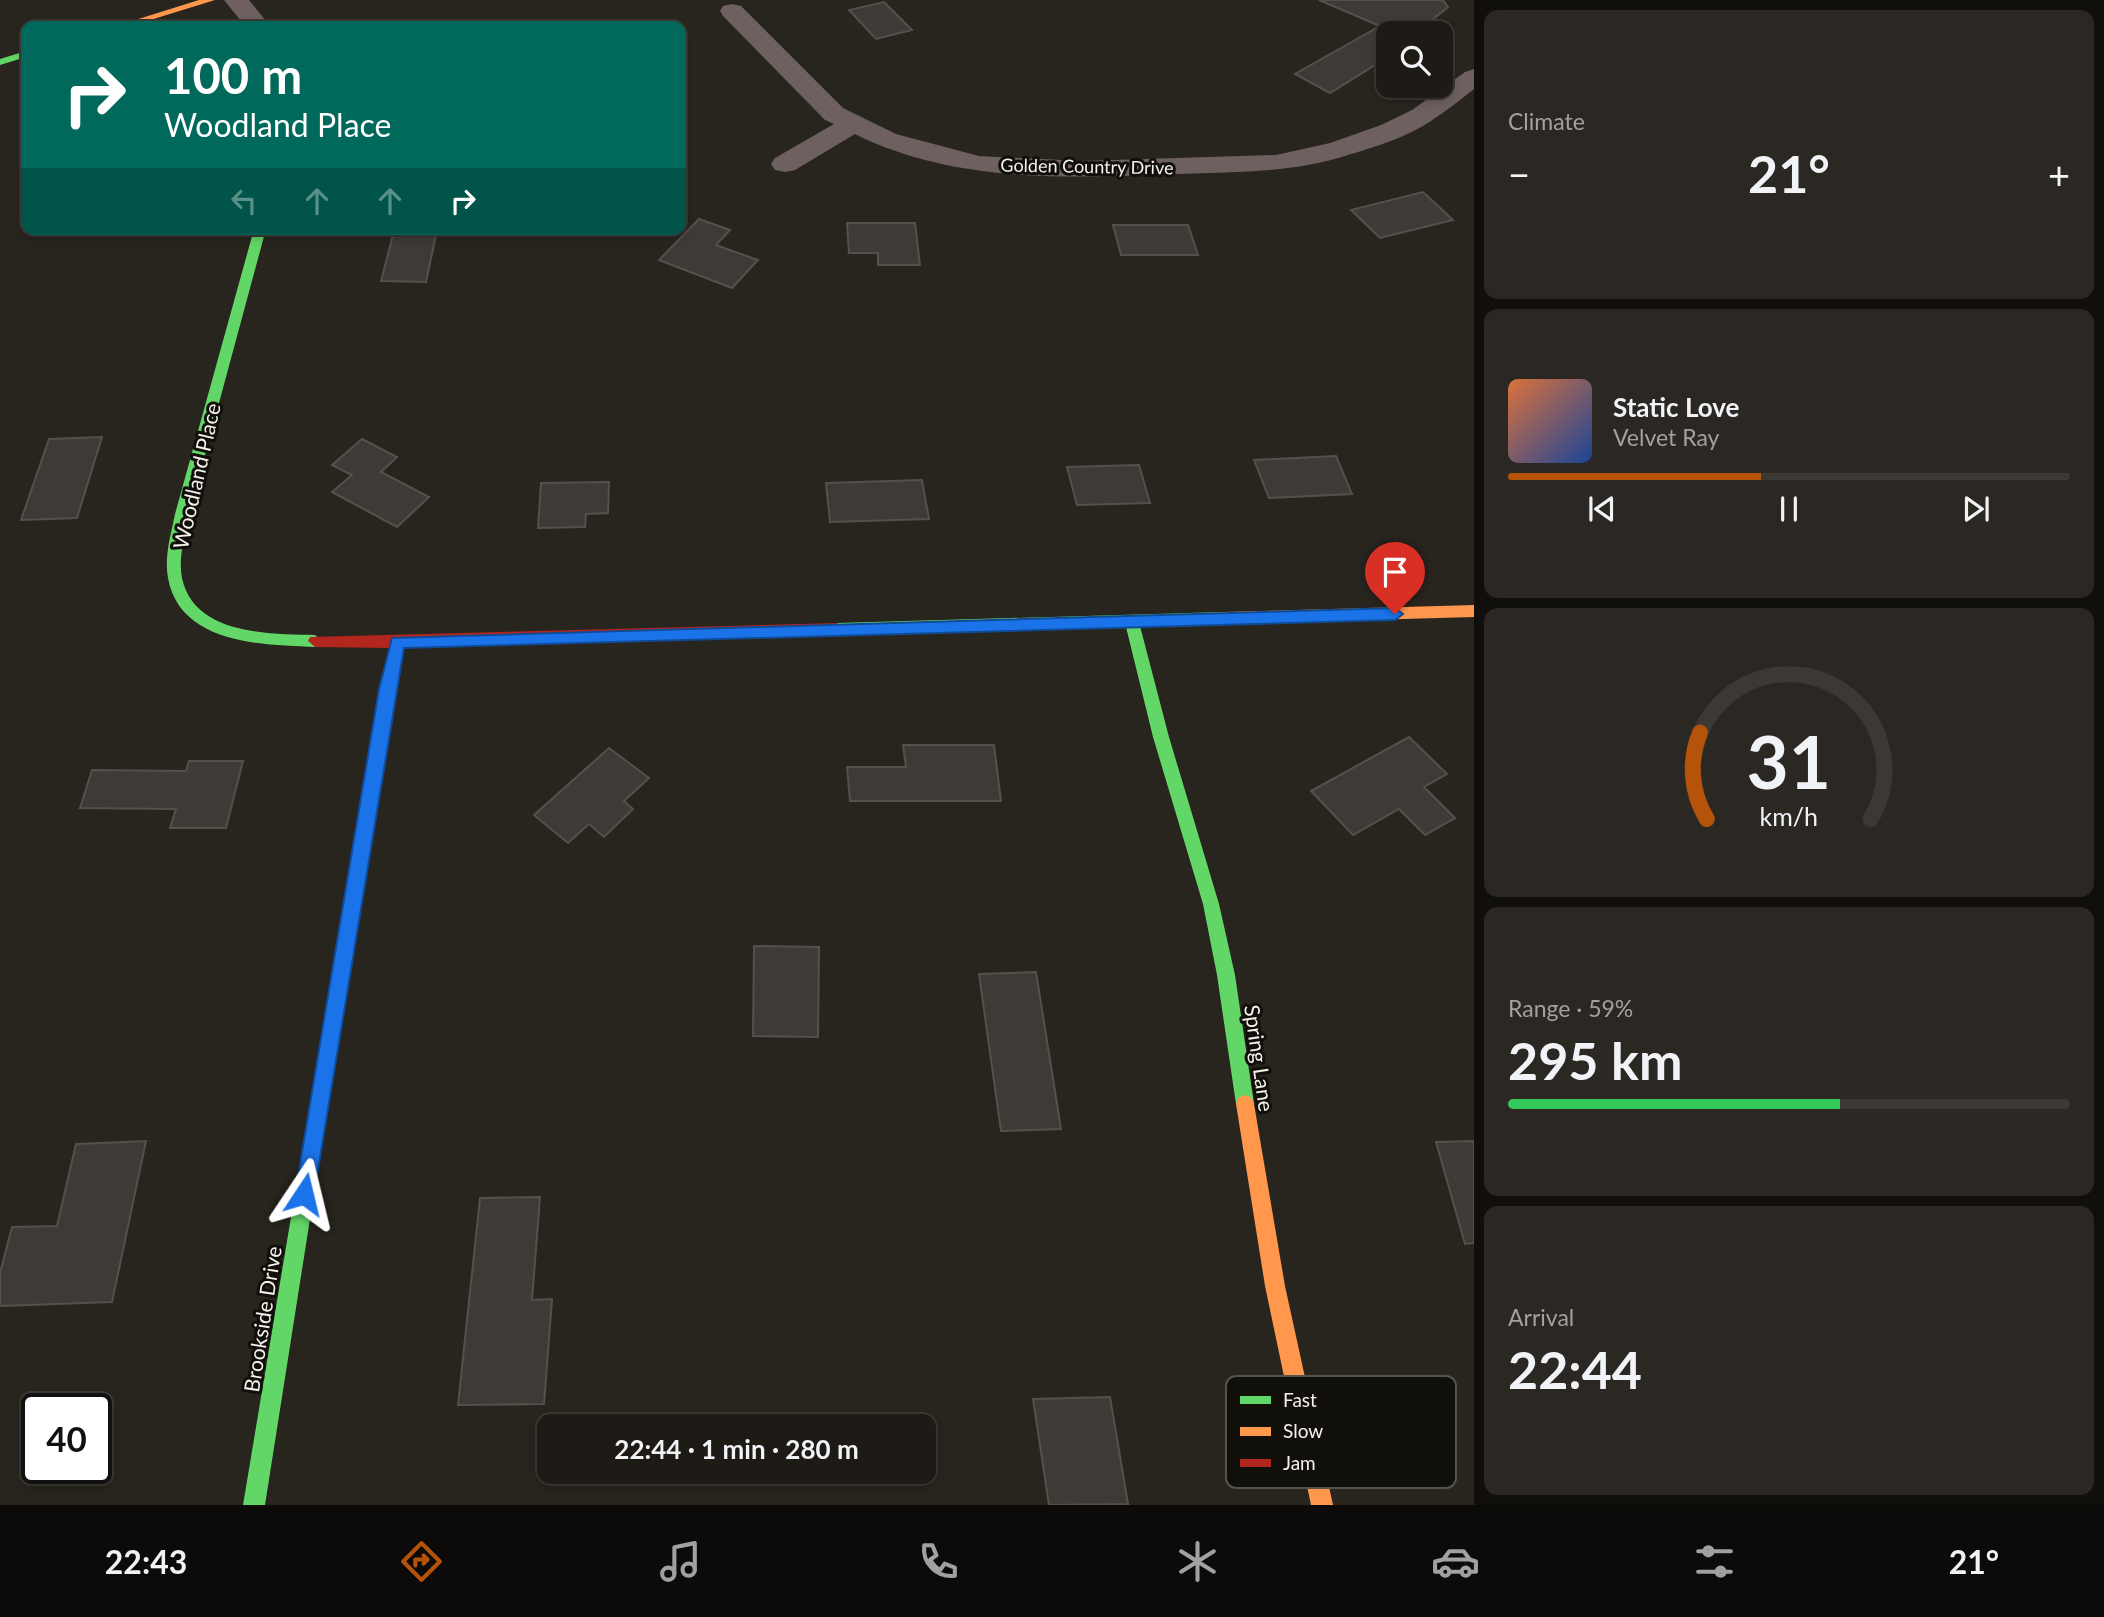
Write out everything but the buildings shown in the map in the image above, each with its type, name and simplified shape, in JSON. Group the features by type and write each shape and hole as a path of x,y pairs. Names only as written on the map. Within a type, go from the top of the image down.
{"street":[{"path":"138,21 209,0"},
{"path":"236,0 254,21"},
{"name":"Golden Country Drive","path":"732,11 834,114 852,125 916,149 979,164 1082,169 1276,163 1337,150 1390,131 1421,116 1474,77"},
{"path":"0,62 21,56"},
{"path":"785,164 852,125"},
{"name":"Woodland Place","path":"258,235 185,508 177,546 175,576 181,600 203,621 234,632 284,639 397,642 1474,611"},
{"name":"Spring Lane","path":"1132,622 1161,737 1211,904 1226,975 1252,1156 1294,1376"},
{"name":"Brookside Drive","path":"254,1505 387,689 397,642"}],"traffic: fast":[{"path":"0,62 21,56"},
{"path":"258,235 182,514 175,554 175,578 181,598 193,613 210,624 252,637 315,641"},
{"path":"837,629 1223,618"},
{"path":"1132,622 1161,737 1211,904 1226,975 1245,1104"},
{"path":"254,1505 323,1079"}],"traffic: slow":[{"path":"138,21 210,0"},
{"path":"1223,618 1474,611"},
{"path":"1245,1104 1275,1286 1294,1376"},
{"path":"1318,1488 1322,1505"}],"traffic: jam":[{"path":"315,641 397,642 837,629"},
{"path":"323,1079 397,642"}],"route":[{"path":"304,1194 323,1096 387,689 397,642 1395,614"}]}
